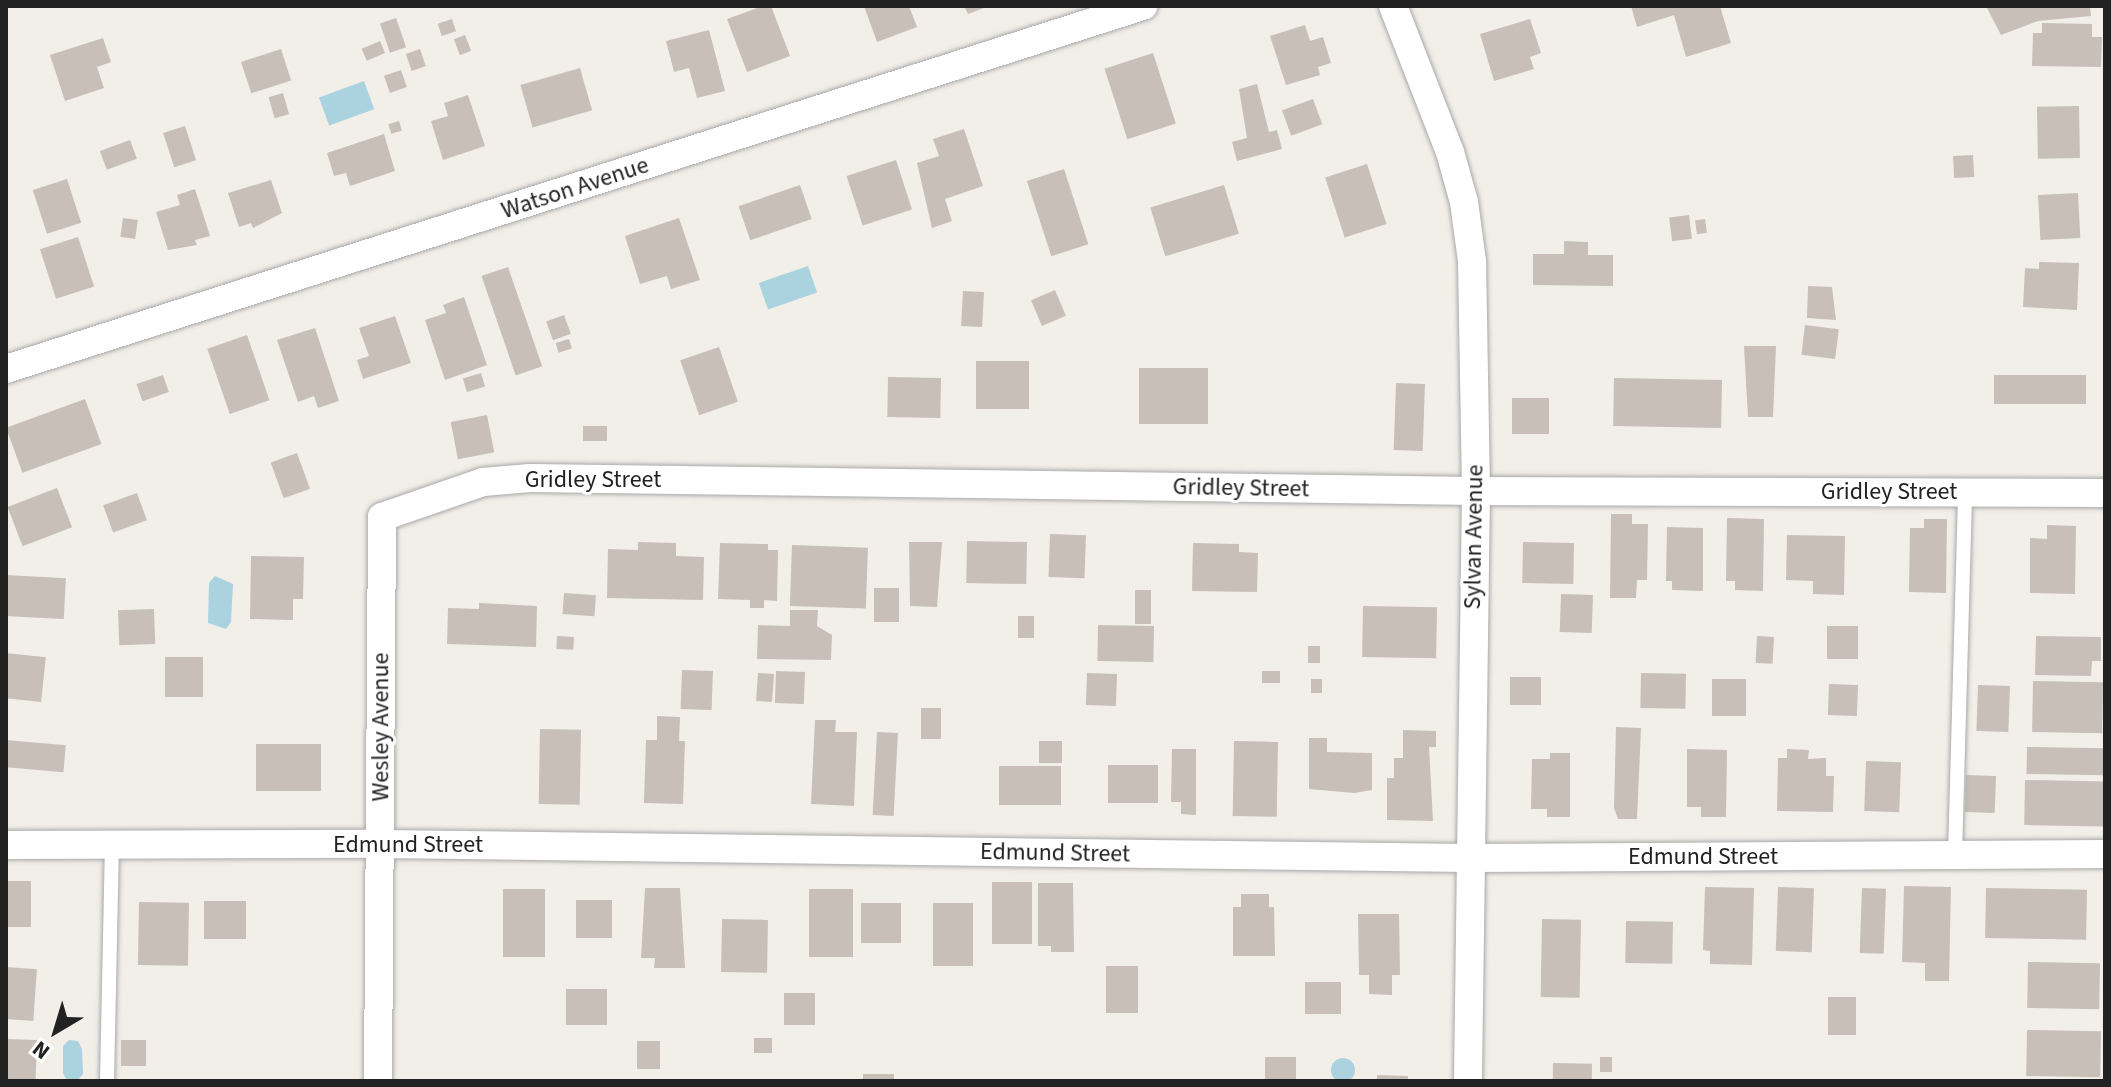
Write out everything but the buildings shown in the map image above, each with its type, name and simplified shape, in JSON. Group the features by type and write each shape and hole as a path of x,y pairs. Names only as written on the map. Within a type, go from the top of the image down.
{"street":[{"name":"Watson Avenue","path":"6,369 1143,6"},
{"name":"Sylvan Avenue","path":"1393,6 1464,202 1472,261 1476,491 1468,858 1468,1081"},
{"name":"Gridley Street","path":"382,517 483,482 530,478 1476,491 2105,493"},
{"name":"Wesley Avenue","path":"378,1081 382,517"},
{"name":"Edmund Street","path":"6,845 380,844 1468,858 2105,854"}],"lane":[{"path":"1955,855 1965,492"},
{"path":"107,1081 112,845"}],"water":[{"path":"364,81 374,109 329,126 319,97"},
{"path":"808,266 817,292 768,309 759,283"},
{"path":"215,576 233,584 231,622 226,629 208,623 209,583"},
{"path":"69,1040 78,1041 82,1049 83,1074 77,1081 67,1081 63,1073 63,1046"},
{"path":"1343,1058 1351,1062 1355,1070 1351,1078 1343,1082 1335,1078 1331,1070 1335,1062"}]}
